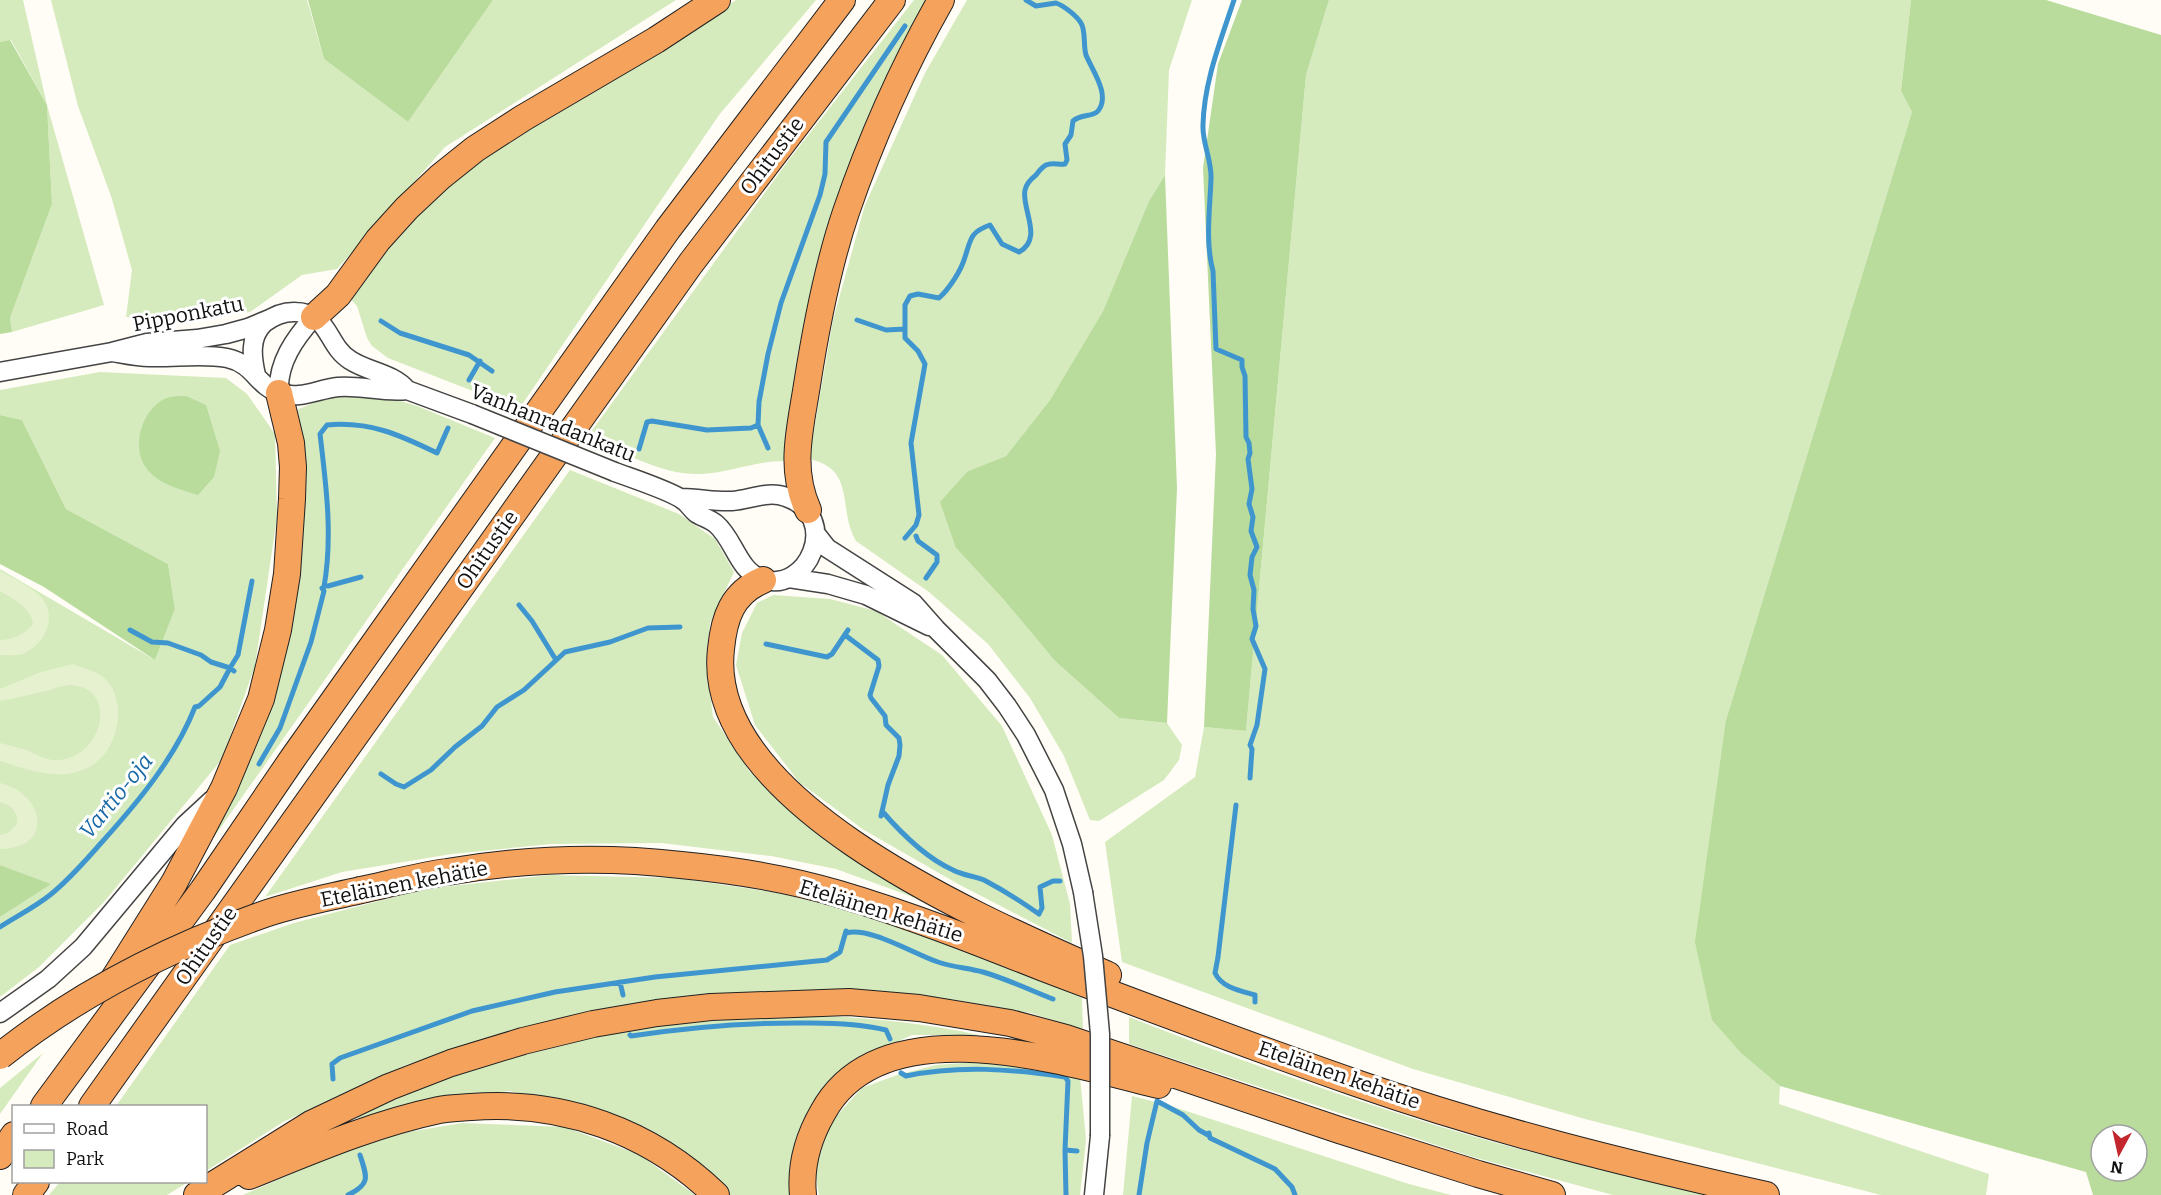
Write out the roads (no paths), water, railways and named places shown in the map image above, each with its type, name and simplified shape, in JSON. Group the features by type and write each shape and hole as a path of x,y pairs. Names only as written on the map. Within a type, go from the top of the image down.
{"highway":[{"path":"314,317 332,302 378,240 407,208 466,156 523,118 656,40 717,0"},
{"name":"Ohitustie","path":"45,1105 203,890 668,229 842,0"},
{"name":"Ohitustie","path":"93,1105 691,263 892,0"},
{"path":"812,522 800,492 796,454 810,364 833,256 863,164 917,44 941,0"},
{"path":"33,1105 174,883 224,788 261,699 278,630 287,574 293,467 291,443 279,393"},
{"path":"763,580 749,586 741,593 726,622 720,664 723,694 736,729 751,750 790,794 810,812 894,869 1004,927 1356,1083"},
{"name":"Eteläinen kehätie","path":"0,1056 53,1017 102,986 180,947 261,915 446,872 516,863 598,860 680,865 762,877 836,893 929,923 1356,1083 1553,1144 1766,1195"},
{"path":"199,1195 311,1124 389,1087 451,1063 523,1041 593,1024 657,1013 711,1007 849,1002 919,1008 1010,1023 1066,1038 1339,1130 1552,1195"},
{"path":"803,1195 802,1183 806,1152 812,1132 828,1103 846,1084 870,1066 925,1050 979,1048 1046,1057 1339,1130"},
{"path":"199,1195 376,1127 440,1110 498,1105 571,1113 610,1126 647,1143 680,1164 716,1195"},
{"path":"0,1156 12,1138"},
{"path":"0,1166 12,1151"},
{"path":"26,1195 35,1183"}],"street":[{"path":"288,312 302,312 314,317 290,348 280,371 279,393 271,390 256,375 253,360 257,332 272,318 288,312"},
{"name":"Vanhanradankatu","path":"314,317 321,322 338,350 348,359 397,380 407,390 682,498 734,501 778,495 787,497 812,522 827,548 914,603 936,629 987,680 1026,735 1054,790 1072,844 1083,892 1093,956 1100,1034 1100,1136 1094,1195"},
{"name":"Pipponkatu","path":"0,372 112,352 147,343 226,334 272,318"},
{"name":"Pipponkatu","path":"112,352 147,357 226,358 241,362 256,375"},
{"name":"Vanhanradankatu","path":"279,393 302,396 336,387 359,386 399,392 407,390"},
{"name":"Vanhanradankatu","path":"682,498 696,513 715,523 728,536 744,565 752,574 763,580 789,578 866,595 936,629"},
{"path":"789,578 802,569 811,556 812,522"},
{"path":"0,1013 48,979 83,947 185,825 224,788"}],"waterway":[{"name":"Vartio-oja","path":"905,538 916,525 919,515 911,443 925,364 918,351 905,338 905,305 910,296 918,294 939,298 943,294 961,268 970,241 978,230 990,225 1002,244 1019,252 1026,246 1031,231 1025,197 1026,186 1046,165 1065,164 1067,160 1065,144 1071,135 1073,121 1096,113 1101,105 1101,90 1086,55 1083,26 1079,20 1070,11 1056,3 1036,6 1026,0"},
{"path":"1234,0 1206,93 1203,132 1211,172 1209,237 1213,271 1216,349 1242,360 1245,376 1246,437 1249,443 1248,459 1252,489 1249,504 1253,517 1251,531 1257,547 1252,557 1250,575 1254,590 1253,609 1256,626 1252,639 1265,669 1257,725 1250,745 1252,749 1250,778"},
{"path":"768,448 758,425 759,402 768,354 781,303 820,195 825,174 826,142 905,26"},
{"path":"857,320 886,330 905,329"},
{"path":"381,321 400,333 469,355 492,371"},
{"path":"469,380 480,361"},
{"path":"639,449 647,422 707,430 751,428 758,425"},
{"path":"259,764 280,728 311,642 324,591 322,588 327,568 328,529 320,434 327,425 371,427 410,440 437,453 448,428"},
{"path":"916,536 918,541 937,555 937,562 926,578"},
{"path":"328,586 361,577"},
{"path":"130,630 152,642 168,643 230,668 238,655 252,581"},
{"path":"519,605 532,621 556,660"},
{"name":"Vartio-oja","path":"381,774 404,787 431,770 482,726 497,707 524,690 565,652 610,642 648,628 680,627"},
{"name":"Vartio-oja","path":"766,644 827,657 832,654 848,630"},
{"path":"845,635 878,660 879,666 870,695 885,716 886,725 899,738 899,756 888,785 881,816"},
{"name":"Vartio-oja","path":"0,927 50,895 83,863 154,779 177,744 195,707 220,687 230,668 234,671"},
{"path":"1236,805 1215,973 1227,985 1255,995 1255,1002"},
{"path":"882,811 933,859 957,872 984,880 1039,914 1042,908 1040,887 1053,881 1060,881"},
{"path":"333,1079 332,1064 340,1058 472,1011 555,992 655,977 827,960 840,952 846,931"},
{"path":"846,933 867,933 938,962 992,975 1053,999"},
{"path":"620,982 623,995"},
{"path":"630,1035 744,1024 821,1023 858,1025 886,1030 890,1039"},
{"path":"901,1073 906,1076 946,1070 986,1069 1065,1077 1068,1081 1066,1195"},
{"path":"1139,1195 1147,1143 1157,1101 1183,1115 1208,1135"},
{"path":"1209,1133 1210,1138 1275,1169 1292,1187 1295,1195"},
{"path":"1065,1150 1077,1151"},
{"path":"348,1195 364,1183 365,1174 360,1155"}]}
